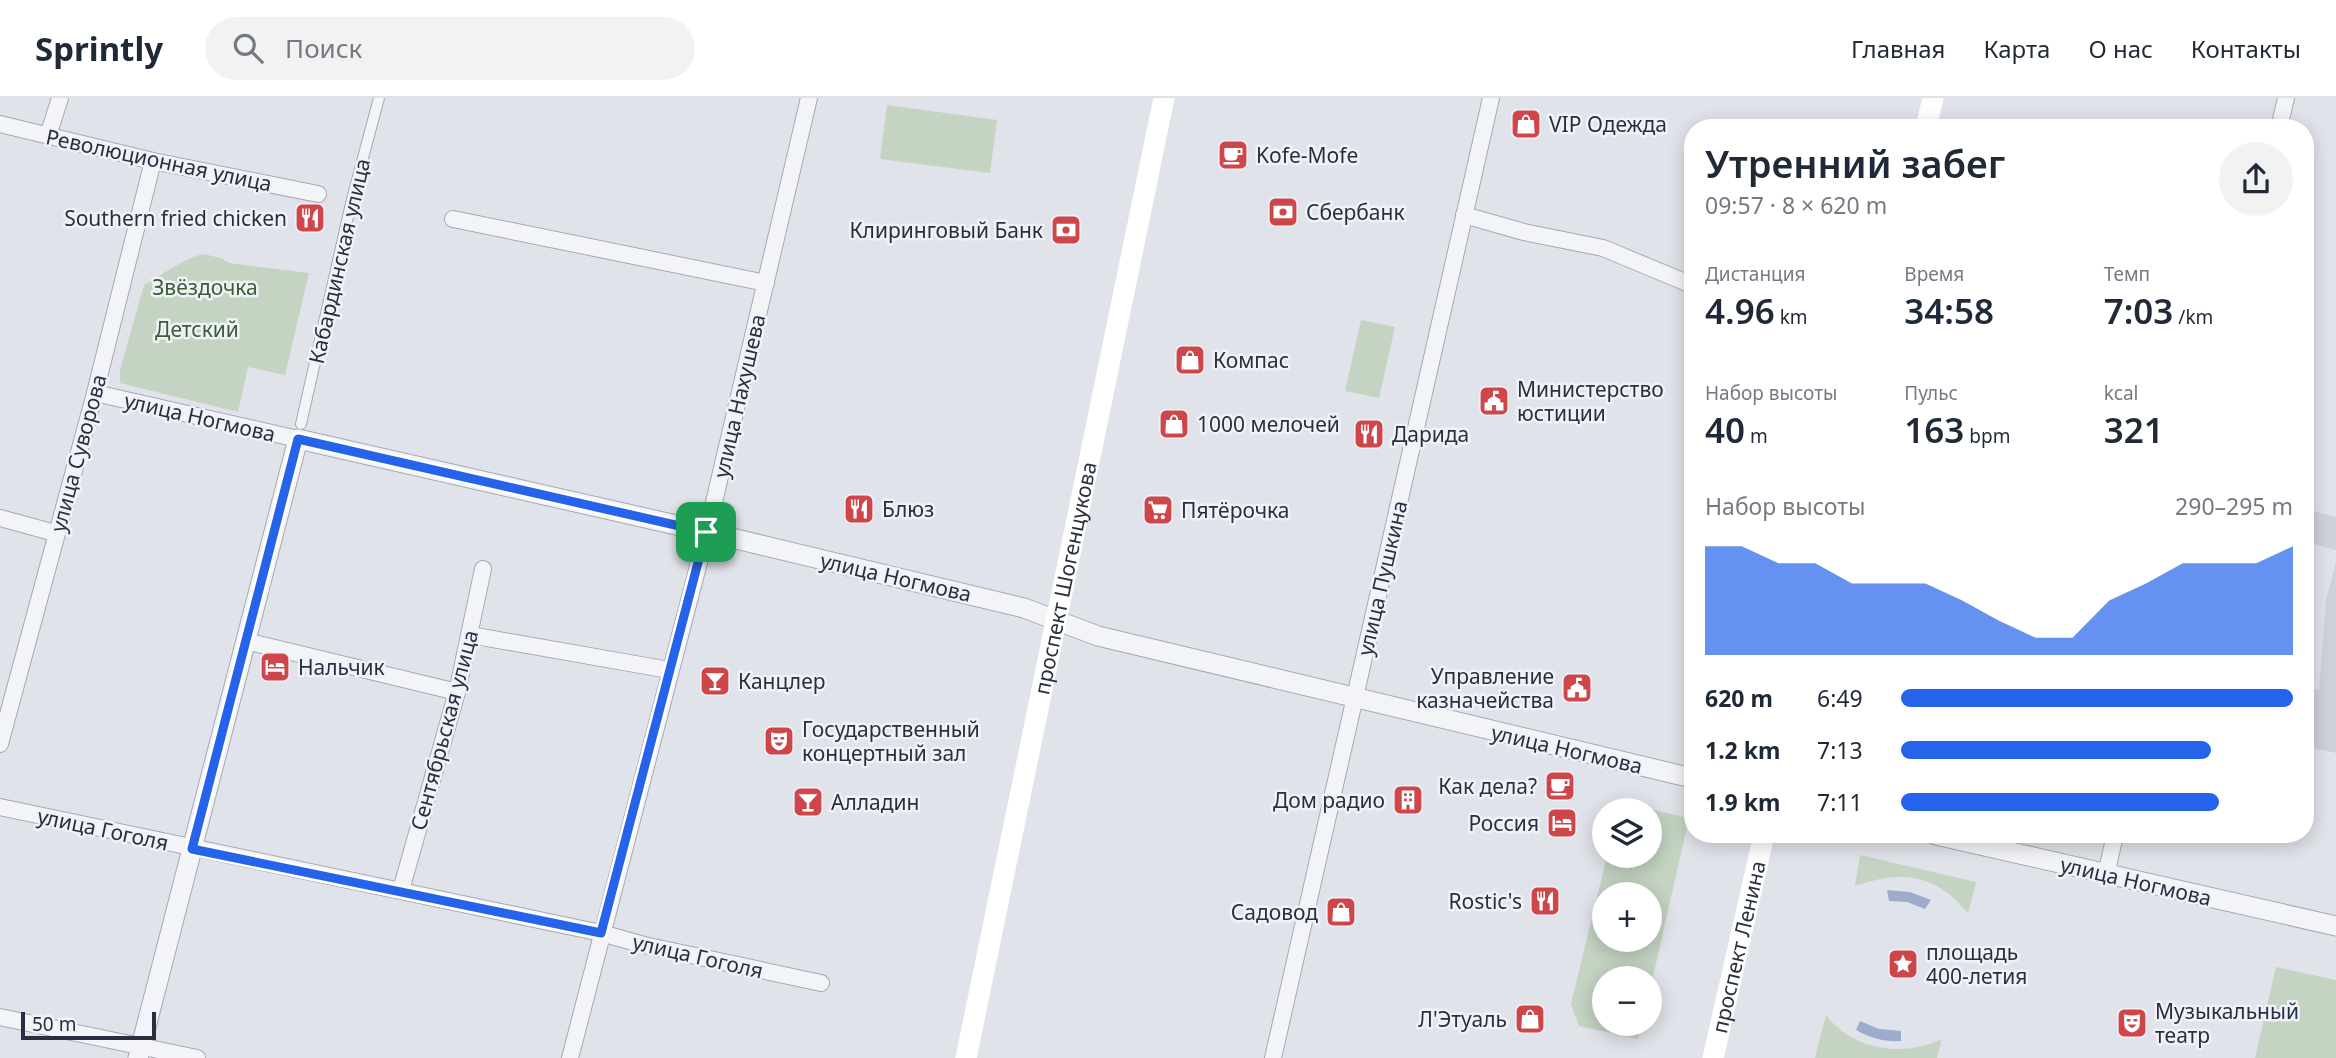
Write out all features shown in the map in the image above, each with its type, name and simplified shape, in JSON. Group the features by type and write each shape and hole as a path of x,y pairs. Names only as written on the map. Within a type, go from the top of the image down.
{"main road":[{"name":"проспект Шогенцукова","path":"966,1058 1164,98"},
{"path":"1928,119 1933,98"},
{"name":"проспект Ленина","path":"1713,1058 1762,843"}],"street":[{"path":"48,136 60,98"},
{"name":"Кабардинская улица","path":"139,1052 299,432 352,199 379,98"},
{"name":"улица Пушкина","path":"1273,1058 1491,98"},
{"name":"улица Нахушева","path":"570,1058 706,532 766,284 804,99"},
{"path":"2281,119 2284,99"},
{"name":"Революционная улица","path":"0,124 153,161 318,194"},
{"name":"улица Суворова","path":"0,744 153,161"},
{"path":"1464,215 1524,232 1603,248 1684,282"},
{"path":"453,219 766,284"},
{"name":"улица Ногмова","path":"94,393 299,432 1024,608 1098,636 1684,776"},
{"path":"0,518 55,533"},
{"name":"Сентябрьская улица","path":"401,890 457,692 482,569"},
{"path":"470,635 669,670"},
{"path":"246,641 457,692"},
{"name":"улица Гоголя","path":"0,807 601,933 821,984"},
{"name":"улица Ногмова","path":"1970,843 2336,926"},
{"path":"2106,875 2113,843"},
{"path":"0,1017 139,1052 197,1058"}],"shaded area":[{"path":"2314,511 2336,517 2336,550 2314,544"},
{"path":"2336,562 2336,753 2314,748 2314,689 2319,690 2326,600"}],"green space":[{"path":"887,105 997,120 990,173 880,159"},
{"name":"Детский","path":"203,254 221,258 229,263 309,273 285,375 248,367 238,412 120,383 120,370 144,285 181,263"},
{"path":"1361,320 1395,327 1379,398 1345,391"},
{"path":"1662,812 1684,817 1684,840 1662,937 1662,882 1601,882 1604,868 1662,868"},
{"path":"1860,855 1976,882 1968,913 1943,890 1917,878 1888,878 1855,886"},
{"path":"1592,918 1592,952 1659,952 1655,966 1592,966 1592,1029 1579,1026 1571,1004"},
{"path":"2276,967 2336,980 2336,1058 2255,1058"},
{"path":"1826,1015 1850,1036 1879,1047 1911,1048 1942,1039 1937,1058 1815,1058"}],"water":[{"path":"1887,890 1910,892 1931,900 1925,909 1907,902 1889,901"},
{"path":"1860,1021 1879,1029 1901,1031 1901,1041 1883,1040 1861,1033 1856,1030"}],"place":[{"name":"VIP Одежда","path":"1526,124"},
{"name":"Kofe-Mofe","path":"1233,155"},
{"name":"Сбербанк","path":"1283,212"},
{"name":"Southern fried chicken","path":"310,218"},
{"name":"Клиринговый Банк","path":"1066,230"},
{"name":"Компас","path":"1190,360"},
{"name":"Министерство юстиции","path":"1494,401"},
{"name":"1000 мелочей","path":"1174,424"},
{"name":"Дарида","path":"1369,434"},
{"name":"Блюз","path":"859,509"},
{"name":"Пятёрочка","path":"1158,510"},
{"name":"Нальчик","path":"275,667"},
{"name":"Канцлер","path":"715,681"},
{"name":"Управление казначейства","path":"1577,688"},
{"name":"Государственный концертный зал","path":"779,741"},
{"name":"Как дела?","path":"1560,786"},
{"name":"Дом радио","path":"1408,800"},
{"name":"Алладин","path":"808,802"},
{"name":"Россия","path":"1562,823"},
{"name":"Rostic's","path":"1545,901"},
{"name":"Садовод","path":"1341,912"},
{"name":"площадь 400-летия","path":"1903,964"},
{"name":"Л'Этуаль","path":"1530,1019"},
{"name":"Музыкальный театр","path":"2132,1023"}],"route":[{"path":"298,439 706,532 601,933 192,849 298,439"}],"park label":[{"name":"Звёздочка","path":"205,287"}]}
